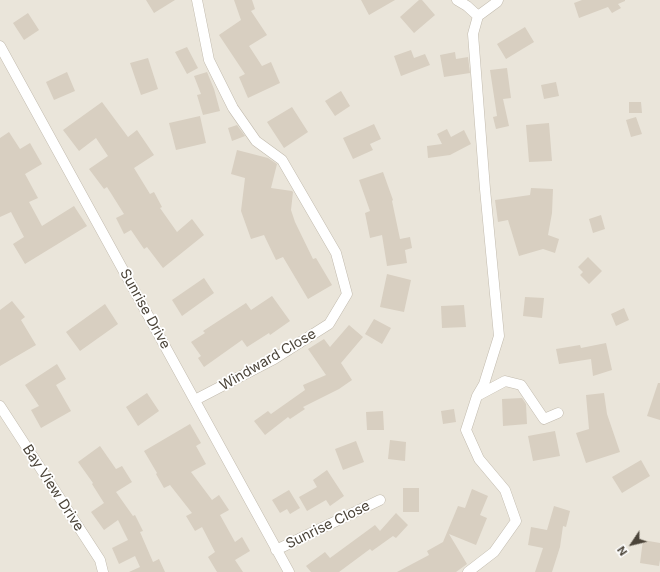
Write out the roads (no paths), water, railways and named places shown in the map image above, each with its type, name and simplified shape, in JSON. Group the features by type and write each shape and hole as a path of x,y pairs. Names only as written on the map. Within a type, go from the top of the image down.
{"street":[{"name":"Windward Close","path":"195,400 274,359 329,324 347,294 336,253 282,160 256,141 233,108 208,60 197,0"},
{"path":"457,0 467,6 478,16"},
{"path":"468,572 494,552 516,521 505,490 479,459 466,430 477,396 484,384 499,336 485,189 473,34 478,16 498,0"},
{"name":"Sunrise Drive","path":"0,46 289,572"},
{"path":"477,396 505,381 510,382 521,385 544,419 558,413"},
{"name":"Bay View Drive","path":"0,406 100,560 103,572"},
{"name":"Sunrise Close","path":"276,550 380,500"}]}
